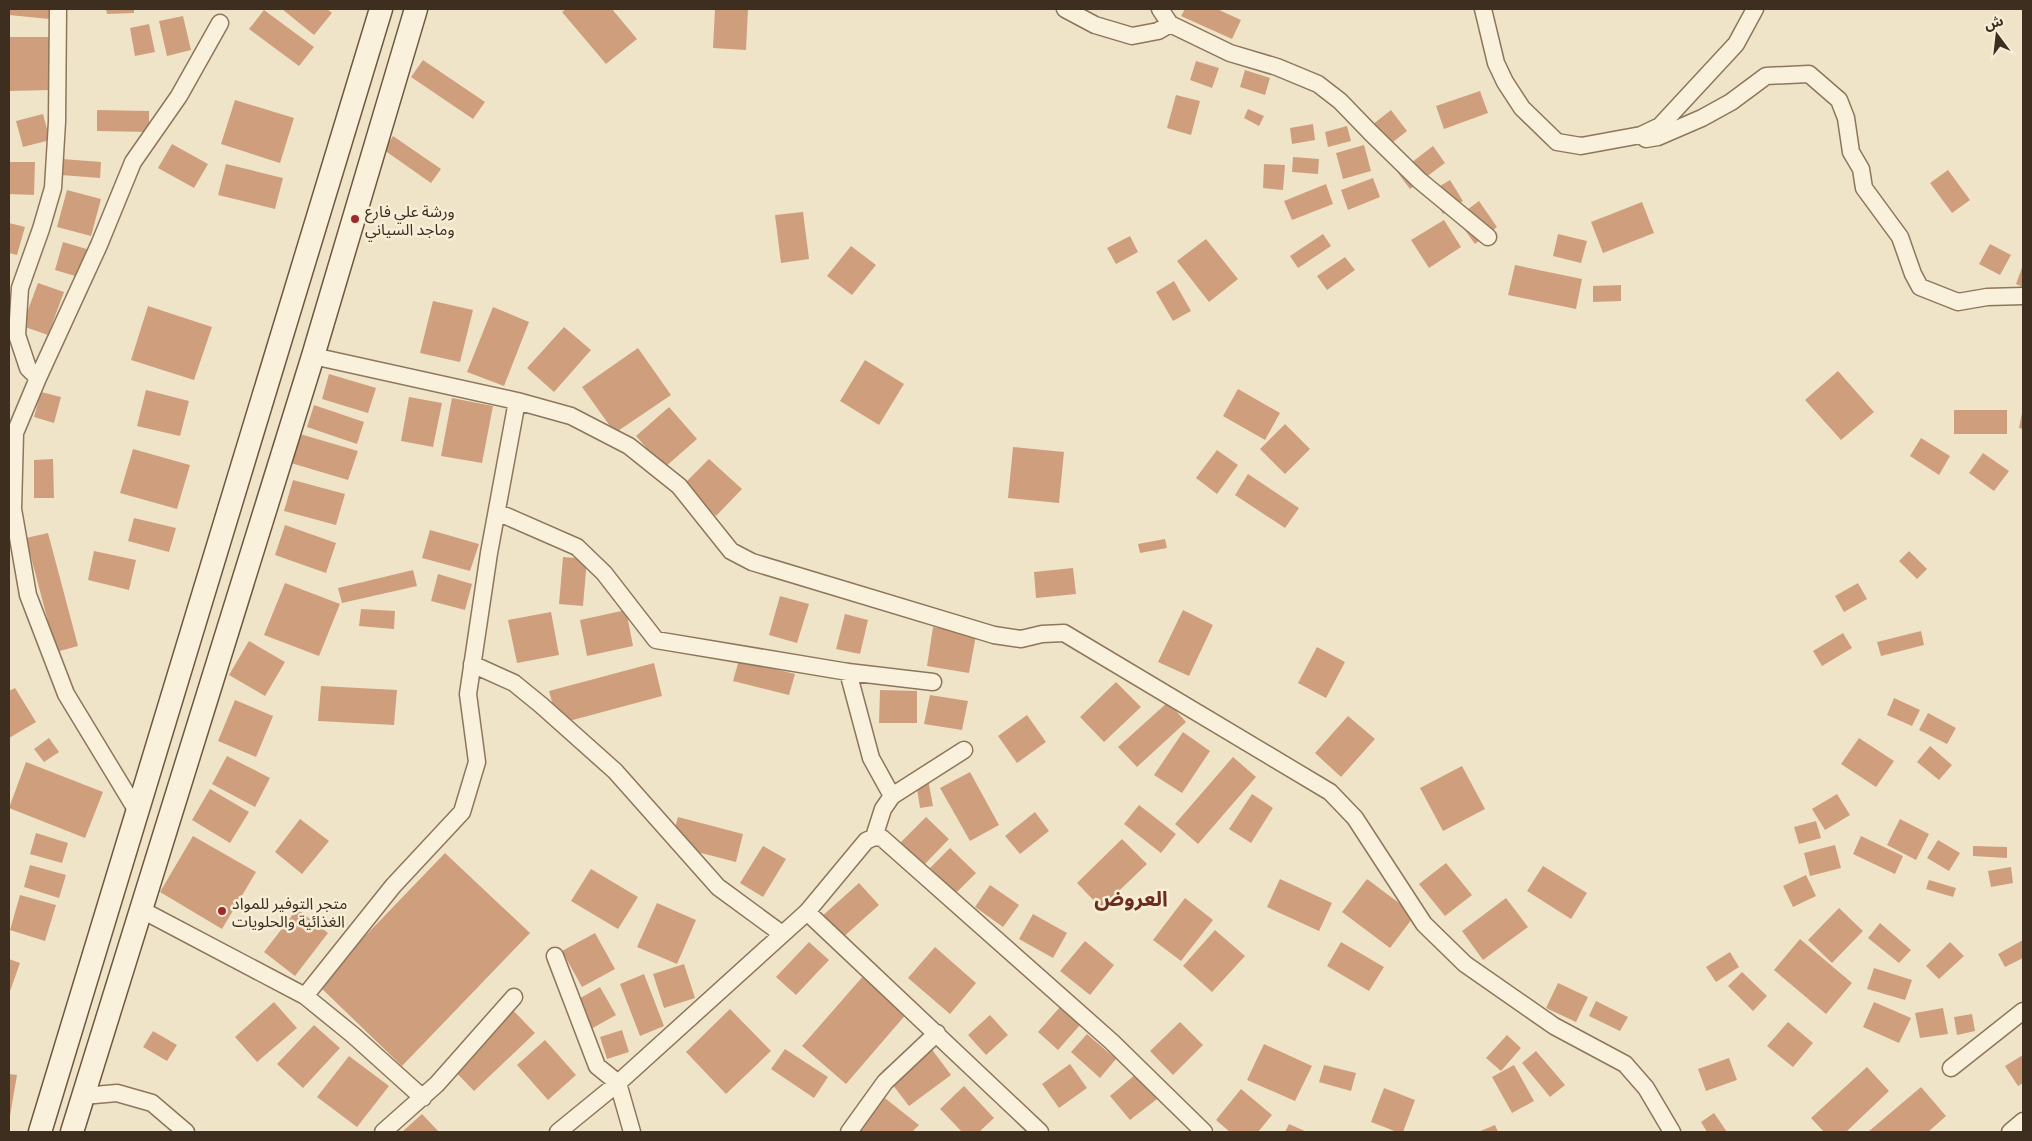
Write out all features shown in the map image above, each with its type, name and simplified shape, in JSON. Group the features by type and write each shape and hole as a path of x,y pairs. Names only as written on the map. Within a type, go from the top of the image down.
{"main road":[{"path":"40,1132 381,9"},
{"path":"72,1132 313,356 416,9"},
{"path":"344,129 378,137"},
{"path":"147,779 178,788"}],"street":[{"path":"38,378 28,368 17,335 20,288 53,188 57,122 58,9"},
{"path":"1066,9 1095,24 1132,36 1158,31 1170,24"},
{"path":"1160,9 1170,24 1230,53 1277,67 1318,84 1340,100 1420,180 1488,237"},
{"path":"1483,9 1496,63 1505,82 1522,108 1557,142 1581,146 1641,135 1660,126 1736,44 1755,9"},
{"path":"138,811 66,694 28,595 13,509 15,433 99,245 133,162 179,96 220,23"},
{"path":"1641,135 1646,139 1658,137 1702,118 1731,102 1766,76 1809,74 1839,100 1846,118 1851,152 1861,169 1864,188 1900,237 1913,274 1920,287 1958,302 1987,296 2023,296"},
{"path":"313,356 518,401 571,416 630,446 679,486 730,551 752,562 994,635 1021,639 1042,634 1064,633 1330,792 1354,818 1424,924 1465,964 1554,1026 1625,1064 1646,1088 1672,1132"},
{"path":"305,996 392,886 462,812 477,762 468,694 472,664 497,512 518,401"},
{"path":"497,512 577,547 604,573 656,640 848,672 933,682"},
{"path":"472,664 514,683 541,705 615,772 718,887 782,934"},
{"path":"848,672 871,758 892,796"},
{"path":"874,837 883,809 892,796 964,750"},
{"path":"558,1132 618,1083 807,912 866,841 874,837 882,838 1112,1042 1204,1132"},
{"path":"140,909 305,996 353,1035 423,1098"},
{"path":"807,912 1040,1132"},
{"path":"555,956 597,1066 618,1083 632,1132"},
{"path":"382,1132 423,1098 514,997"},
{"path":"1951,1068 2023,1010"},
{"path":"849,1132 885,1082 936,1034"},
{"path":"83,1096 117,1094 152,1103 186,1132"},
{"path":"2010,1132 2023,1121"}],"building":[{"path":"9,9 50,9 49,19 9,15"},
{"path":"106,9 134,9 134,13 107,14"},
{"path":"282,9 327,9 332,13 314,35"},
{"path":"566,9 612,9 637,39 606,64 562,12"},
{"path":"715,9 748,9 746,50 713,48"},
{"path":"1185,9 1217,9 1241,20 1232,39 1181,16"},
{"path":"264,10 314,47 299,66 249,29"},
{"path":"183,16 191,50 167,56 159,21"},
{"path":"149,24 155,52 135,56 130,28"},
{"path":"9,37 50,37 51,90 9,91"},
{"path":"423,60 485,102 473,119 411,77"},
{"path":"1196,61 1219,68 1212,88 1190,80"},
{"path":"1245,70 1270,78 1265,95 1240,87"},
{"path":"1480,91 1488,113 1444,129 1436,106"},
{"path":"1176,95 1200,101 1191,135 1167,128"},
{"path":"235,100 294,118 280,163 221,144"},
{"path":"1248,109 1264,116 1259,126 1244,118"},
{"path":"97,110 149,111 149,132 97,131"},
{"path":"1391,110 1407,131 1388,146 1372,125"},
{"path":"43,114 50,140 23,147 16,121"},
{"path":"1313,124 1315,140 1292,144 1290,128"},
{"path":"1347,126 1351,141 1328,147 1325,132"},
{"path":"393,136 441,169 431,183 384,150"},
{"path":"172,144 208,164 194,188 158,168"},
{"path":"1364,145 1371,171 1343,179 1336,153"},
{"path":"1433,146 1445,163 1410,189 1398,173"},
{"path":"1293,157 1319,159 1318,174 1292,172"},
{"path":"62,159 101,162 100,178 61,175"},
{"path":"9,162 35,162 34,195 9,194"},
{"path":"226,164 283,178 275,209 218,195"},
{"path":"1264,164 1285,165 1283,190 1263,188"},
{"path":"1948,170 1970,200 1952,213 1930,183"},
{"path":"1373,178 1380,197 1348,210 1341,190"},
{"path":"1450,180 1463,201 1443,214 1430,192"},
{"path":"1326,184 1333,204 1292,220 1284,201"},
{"path":"67,190 101,199 91,236 57,227"},
{"path":"1479,201 1497,227 1475,244 1456,218"},
{"path":"1642,202 1654,233 1603,253 1591,222"},
{"path":"803,212 809,259 781,263 775,215"},
{"path":"1444,220 1461,247 1429,268 1411,240"},
{"path":"9,223 25,227 17,255 9,253"},
{"path":"1323,234 1331,246 1298,268 1290,256"},
{"path":"1558,234 1587,241 1581,263 1553,256"},
{"path":"1130,236 1138,252 1116,264 1107,248"},
{"path":"1206,239 1238,279 1209,302 1177,261"},
{"path":"63,242 90,250 82,278 55,270"},
{"path":"1990,244 2011,255 2000,275 1979,264"},
{"path":"851,246 876,265 852,295 827,276"},
{"path":"1345,257 1355,270 1327,290 1317,276"},
{"path":"1515,265 1582,279 1576,309 1508,295"},
{"path":"2023,265 2023,287 2016,284"},
{"path":"1174,281 1191,311 1173,321 1156,292"},
{"path":"38,283 64,292 48,335 22,326"},
{"path":"1621,285 1621,301 1593,302 1593,286"},
{"path":"433,301 473,310 460,362 420,353"},
{"path":"148,306 212,327 194,380 131,360"},
{"path":"493,307 529,322 504,386 467,372"},
{"path":"564,327 591,350 554,392 527,368"},
{"path":"638,348 671,395 615,433 582,387"},
{"path":"865,360 904,384 879,425 840,401"},
{"path":"1838,371 1874,412 1841,440 1805,400"},
{"path":"329,374 376,388 368,413 322,399"},
{"path":"1238,389 1280,413 1265,440 1223,416"},
{"path":"146,390 189,401 180,436 137,426"},
{"path":"41,392 61,397 54,423 34,417"},
{"path":"409,397 442,403 433,447 401,441"},
{"path":"452,398 493,406 482,463 441,456"},
{"path":"314,405 364,422 357,444 307,427"},
{"path":"669,407 697,439 664,468 636,436"},
{"path":"1954,410 2007,410 2007,434 1954,434"},
{"path":"2023,413 2023,429 2019,428"},
{"path":"1285,424 1310,449 1285,474 1260,449"},
{"path":"300,434 358,451 348,480 291,463"},
{"path":"1921,438 1950,456 1939,475 1910,456"},
{"path":"1013,447 1064,452 1059,503 1008,498"},
{"path":"133,449 190,465 177,509 120,493"},
{"path":"1217,450 1238,465 1217,494 1196,478"},
{"path":"1983,453 2009,471 1994,491 1969,473"},
{"path":"53,459 54,498 34,498 34,460"},
{"path":"709,459 742,489 716,516 683,485"},
{"path":"1248,474 1299,508 1285,528 1235,495"},
{"path":"293,480 345,494 336,525 284,511"},
{"path":"134,518 176,528 169,552 128,541"},
{"path":"285,525 336,543 326,573 275,555"},
{"path":"430,530 479,544 470,571 422,558"},
{"path":"48,533 78,646 56,652 26,538"},
{"path":"1165,539 1167,548 1140,553 1138,544"},
{"path":"94,551 136,560 129,590 88,580"},
{"path":"1909,551 1927,569 1917,579 1899,561"},
{"path":"563,557 587,559 583,606 559,604"},
{"path":"1073,568 1076,594 1036,598 1034,572"},
{"path":"413,570 417,586 342,603 338,588"},
{"path":"438,574 472,584 465,610 431,601"},
{"path":"285,583 340,604 319,656 264,635"},
{"path":"1858,583 1867,599 1844,612 1835,596"},
{"path":"780,596 809,604 797,643 769,635"},
{"path":"361,609 395,611 394,629 359,626"},
{"path":"626,610 633,646 587,656 580,620"},
{"path":"1183,610 1213,625 1189,676 1158,662"},
{"path":"551,612 559,655 517,663 508,620"},
{"path":"845,614 868,620 860,654 836,649"},
{"path":"933,627 976,635 969,673 927,666"},
{"path":"1921,631 1924,645 1881,656 1877,642"},
{"path":"1843,633 1852,648 1822,666 1813,651"},
{"path":"249,641 285,662 265,696 229,675"},
{"path":"1317,647 1345,662 1326,698 1298,683"},
{"path":"739,660 795,674 789,695 733,681"},
{"path":"654,663 662,696 558,724 549,691"},
{"path":"1116,682 1141,707 1104,742 1080,717"},
{"path":"321,686 397,690 394,725 318,721"},
{"path":"15,688 36,722 9,738 9,691"},
{"path":"880,690 917,691 917,723 879,723"},
{"path":"930,695 968,701 962,730 924,724"},
{"path":"1894,698 1920,710 1912,726 1887,715"},
{"path":"235,700 273,716 256,757 218,741"},
{"path":"1168,702 1186,722 1137,767 1118,747"},
{"path":"1928,713 1956,728 1947,744 1919,730"},
{"path":"1027,715 1046,742 1017,763 998,736"},
{"path":"1348,716 1375,739 1341,777 1315,753"},
{"path":"1183,732 1210,751 1182,793 1154,775"},
{"path":"49,738 59,752 44,762 34,749"},
{"path":"1859,738 1894,761 1876,787 1841,764"},
{"path":"1930,746 1952,765 1939,780 1917,762"},
{"path":"227,756 270,778 255,807 212,784"},
{"path":"1233,757 1256,777 1198,844 1175,824"},
{"path":"26,762 103,792 85,838 9,808"},
{"path":"1462,766 1485,809 1443,831 1420,788"},
{"path":"970,772 999,825 970,841 940,788"},
{"path":"928,779 933,806 920,808 916,782"},
{"path":"210,789 249,812 230,843 192,820"},
{"path":"1252,794 1273,808 1251,843 1229,829"},
{"path":"1837,794 1850,815 1825,830 1812,809"},
{"path":"1139,805 1176,834 1161,853 1124,824"},
{"path":"1035,812 1049,831 1020,854 1005,836"},
{"path":"678,817 743,834 736,862 670,845"},
{"path":"926,817 949,839 922,867 898,845"},
{"path":"300,819 329,841 302,874 275,852"},
{"path":"1900,819 1929,834 1916,860 1887,845"},
{"path":"1816,821 1821,838 1799,844 1794,827"},
{"path":"36,833 68,843 62,863 30,854"},
{"path":"193,836 256,872 222,929 160,892"},
{"path":"1861,836 1903,856 1895,874 1853,854"},
{"path":"1122,839 1147,864 1101,908 1077,883"},
{"path":"1938,840 1960,853 1949,871 1927,858"},
{"path":"1835,845 1841,868 1810,876 1804,853"},
{"path":"763,846 786,859 763,897 740,883"},
{"path":"1973,846 2007,847 2007,858 1973,856"},
{"path":"950,848 976,873 956,893 930,868"},
{"path":"445,853 530,933 402,1066 318,985"},
{"path":"1446,863 1472,895 1445,916 1419,884"},
{"path":"30,865 66,875 59,898 24,887"},
{"path":"1543,866 1587,893 1571,919 1527,891"},
{"path":"2011,867 2013,883 1991,887 1988,871"},
{"path":"591,869 638,897 618,929 571,901"},
{"path":"1806,875 1816,896 1793,907 1783,886"},
{"path":"1280,879 1332,903 1319,931 1267,907"},
{"path":"1367,879 1415,915 1390,948 1342,912"},
{"path":"1929,880 1956,888 1953,897 1926,889"},
{"path":"859,883 879,905 840,940 820,918"},
{"path":"990,885 1019,905 1003,927 975,907"},
{"path":"20,895 56,905 45,941 10,930"},
{"path":"1185,898 1213,920 1181,961 1153,940"},
{"path":"1506,898 1528,927 1483,960 1462,931"},
{"path":"657,903 696,920 677,964 637,947"},
{"path":"1839,908 1863,931 1832,963 1808,940"},
{"path":"297,909 328,933 295,976 264,952"},
{"path":"1033,914 1067,933 1053,958 1019,939"},
{"path":"1880,923 1911,950 1899,963 1868,938"},
{"path":"1215,930 1245,956 1212,992 1183,966"},
{"path":"595,933 615,969 582,987 562,951"},
{"path":"1800,939 1852,983 1826,1014 1774,970"},
{"path":"2023,940 2023,958 2005,967 1998,954"},
{"path":"1085,941 1114,965 1090,995 1060,971"},
{"path":"809,942 829,960 796,995 776,977"},
{"path":"1341,942 1384,967 1369,991 1327,966"},
{"path":"1950,942 1964,956 1939,979 1926,966"},
{"path":"935,947 976,983 950,1014 908,978"},
{"path":"1730,952 1739,967 1716,982 1706,967"},
{"path":"9,959 20,963 9,994"},
{"path":"684,964 695,998 664,1008 653,974"},
{"path":"1874,968 1912,980 1905,1000 1867,989"},
{"path":"1742,972 1767,996 1753,1011 1728,986"},
{"path":"644,974 664,1026 640,1036 620,984"},
{"path":"865,974 908,1012 846,1084 802,1046"},
{"path":"1558,983 1588,997 1576,1022 1546,1008"},
{"path":"600,987 616,1015 591,1029 575,1001"},
{"path":"1596,1001 1628,1017 1620,1031 1589,1016"},
{"path":"274,1002 297,1028 257,1062 235,1037"},
{"path":"1874,1002 1911,1018 1899,1043 1863,1027"},
{"path":"507,1004 535,1033 474,1091 446,1062"},
{"path":"1060,1007 1080,1025 1058,1050 1038,1032"},
{"path":"1943,1008 1948,1034 1920,1038 1915,1013"},
{"path":"730,1009 771,1051 726,1094 686,1052"},
{"path":"1972,1014 1975,1031 1957,1035 1954,1017"},
{"path":"990,1015 1008,1035 986,1055 968,1035"},
{"path":"1180,1022 1203,1045 1173,1075 1150,1051"},
{"path":"1788,1022 1813,1043 1793,1067 1767,1046"},
{"path":"314,1025 340,1048 303,1088 277,1064"},
{"path":"622,1030 629,1052 607,1059 600,1037"},
{"path":"153,1031 177,1045 167,1061 143,1047"},
{"path":"1087,1034 1116,1059 1100,1078 1071,1052"},
{"path":"1507,1035 1521,1048 1501,1071 1486,1058"},
{"path":"924,1039 951,1075 909,1106 882,1071"},
{"path":"545,1040 576,1075 548,1100 517,1065"},
{"path":"1264,1044 1312,1066 1295,1101 1247,1080"},
{"path":"785,1049 828,1077 814,1098 771,1069"},
{"path":"1536,1051 1565,1085 1550,1097 1522,1063"},
{"path":"2023,1055 2023,1083 2018,1086 2005,1066"},
{"path":"349,1056 389,1086 357,1127 317,1097"},
{"path":"1729,1058 1737,1080 1706,1091 1698,1069"},
{"path":"1070,1064 1087,1088 1059,1108 1042,1084"},
{"path":"1324,1065 1356,1073 1351,1091 1319,1082"},
{"path":"1514,1065 1534,1101 1512,1113 1492,1077"},
{"path":"1867,1067 1889,1091 1846,1132 1824,1132 1811,1118"},
{"path":"9,1074 17,1075 10,1116 9,1116"},
{"path":"1136,1074 1157,1099 1130,1120 1110,1096"},
{"path":"964,1086 994,1118 979,1132 962,1132 940,1109"},
{"path":"1921,1087 1946,1116 1928,1132 1868,1132"},
{"path":"1384,1088 1415,1100 1403,1132 1397,1132 1371,1122"},
{"path":"1241,1089 1272,1115 1258,1132 1230,1132 1216,1120"},
{"path":"881,1095 919,1125 912,1132 852,1132"},
{"path":"1714,1113 1727,1132 1707,1132 1701,1122"},
{"path":"422,1114 439,1132 402,1132"},
{"path":"1289,1124 1307,1132 1285,1132"},
{"path":"1495,1125 1498,1132 1478,1132"}],"place":[{"name":"ورشة علي فارع وماجد السياني","path":"355,219"},
{"name":"متجر التوفير للمواد الغذائية والحلويات","path":"222,911"}],"district":[{"name":"العروض","path":"1131,896"}]}
